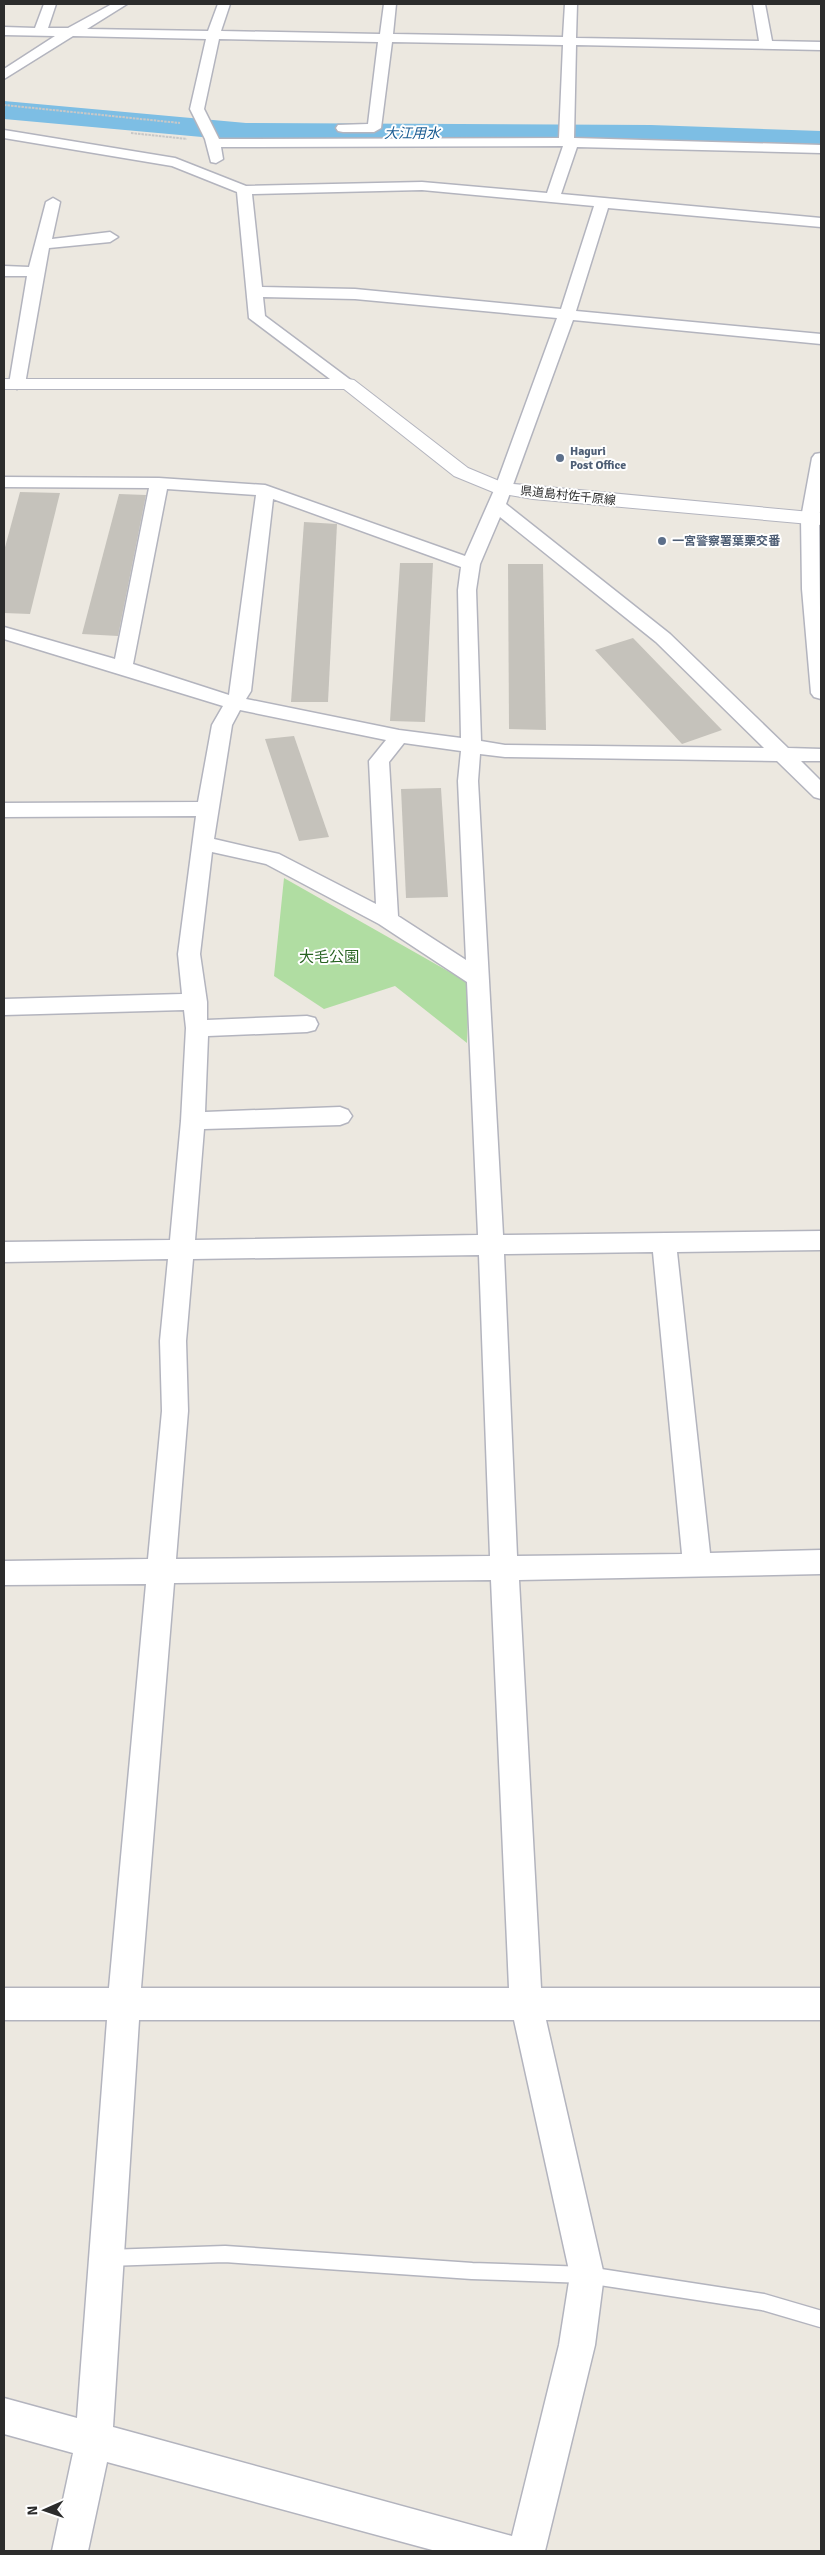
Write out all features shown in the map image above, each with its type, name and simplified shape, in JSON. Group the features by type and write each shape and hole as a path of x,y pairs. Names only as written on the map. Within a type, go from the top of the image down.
{"main road":[{"path":"10,384 348,384"},
{"name":"県道島村佐千原線","path":"348,384 462,472 501,497 542,494 816,519"}],"street":[{"path":"40,32 50,4"},
{"path":"4,75 69,33 121,4"},
{"path":"220,179 209,134 197,109 213,36 224,4"},
{"path":"209,134 245,130 374,128 390,4"},
{"path":"552,198 568,136 571,41 570,4"},
{"path":"759,4 766,45"},
{"path":"4,31 821,46"},
{"path":"4,134 175,162 244,190 422,186 821,223"},
{"path":"209,134 568,136 821,149"},
{"path":"244,190 258,318 348,384"},
{"path":"10,384 53,202"},
{"path":"527,2551 577,2345 587,2275 526,2004 468,781 471,747 467,590 471,564 501,497 567,314 602,203"},
{"path":"44,244 110,237"},
{"path":"4,271 36,272"},
{"path":"255,292 355,294 821,339"},
{"path":"821,458 811,589 821,693"},
{"path":"4,482 159,484 265,490 471,564"},
{"path":"123,667 159,484"},
{"path":"70,2551 94,2438 124,2003 175,1411 173,1341 193,1122 197,1015 189,954 203,843 222,725 240,691 265,490"},
{"path":"501,497 663,638 821,792"},
{"path":"4,633 123,667 235,703 399,736 471,747 505,750 821,755"},
{"path":"387,919 379,761 399,736"},
{"path":"4,810 208,809"},
{"path":"203,843 272,859 387,919 478,979"},
{"path":"4,1007 197,1015 307,1024"},
{"path":"193,1122 340,1116"},
{"path":"4,1252 821,1240"},
{"path":"664,1242 697,1566"},
{"path":"4,1573 697,1566 821,1562"},
{"path":"4,2004 821,2004"},
{"path":"4,2416 94,2438 503,2551"}],"lane":[{"path":"105,2258 225,2254 472,2270 587,2275 763,2302 821,2319"}],"path":[{"path":"4,105 209,134"}],"green space":[{"name":"大毛公園","path":"284,878 469,983 467,1043 395,986 324,1009 274,976"}],"building":[{"path":"20,492 60,493 30,614 4,613 4,551"},
{"path":"119,494 146,495 118,636 82,634"},
{"path":"304,522 337,524 328,702 291,702"},
{"path":"400,563 433,563 425,722 390,721"},
{"path":"508,564 543,564 546,730 509,729"},
{"path":"633,638 722,730 682,744 595,650"},
{"path":"294,736 329,837 299,841 265,739"},
{"path":"441,788 448,897 406,898 401,789"}],"waterway":[{"name":"大江用水","path":"4,110 246,132 651,134 821,140"}],"place":[{"name":"Haguri Post Office","path":"560,458"},
{"name":"一宮警察署葉栗交番","path":"662,541"}]}
